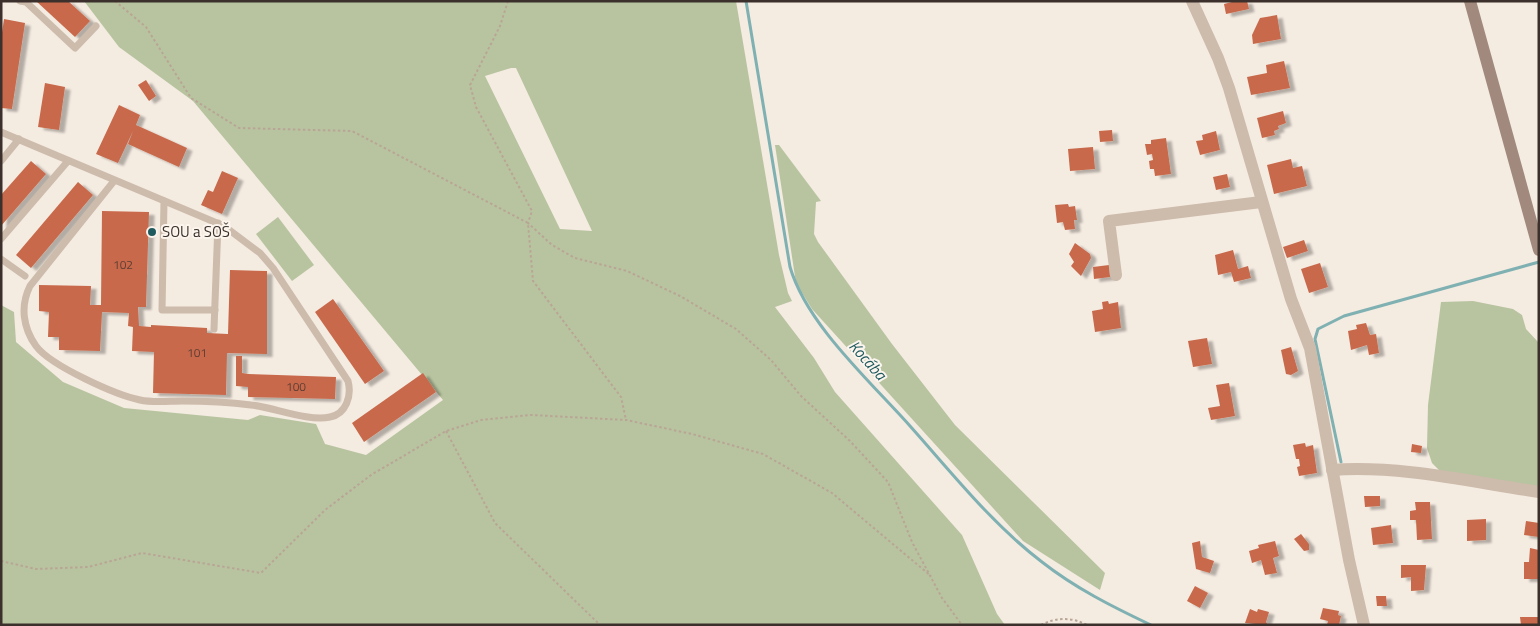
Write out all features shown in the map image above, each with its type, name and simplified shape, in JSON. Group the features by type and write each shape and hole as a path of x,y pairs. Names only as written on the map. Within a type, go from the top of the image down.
{"main road":[{"path":"1470,1 1539,250"}],"street":[{"path":"1192,1 1221,66 1291,299 1310,348 1349,560 1364,625"},
{"path":"1116,275 1109,221 1261,202"},
{"path":"1332,470 1359,468 1416,473 1539,492"}],"lane":[{"path":"20,1 26,2 76,48 96,26"},
{"path":"1,132 224,226 260,253 273,268 348,381 350,390 349,400 341,412 331,417 319,418 255,405 218,401 142,401 76,376 37,348 27,330 23,313 25,295 30,286 114,181"},
{"path":"1,162 19,139"},
{"path":"1,239 68,161"},
{"path":"164,201 162,310 215,310"},
{"path":"214,328 218,224"},
{"path":"1,259 25,276"}],"path":[{"path":"115,1 146,27 191,98 239,128 352,131 528,223 552,245 575,258 627,271 680,296 736,329 771,360 801,396 850,440 888,482 912,542 942,598 962,625"},
{"path":"508,1 500,26 470,85 476,107 532,212 528,223 533,281 621,398 626,420"},
{"path":"1,561 36,569 88,567 142,553 261,573 325,510 371,475 446,431 481,420 531,415 626,420 692,434 763,454 832,493 931,576"},
{"path":"446,431 495,523 600,625"},
{"path":"1041,625 1048,621 1066,618 1087,625"}],"green space":[{"path":"84,1 736,1 779,255 788,293 792,301 775,307 814,358 835,392 962,535 997,614 1005,625 1,625 1,305 14,312 16,342 63,382 124,408 248,420 260,415 316,424 325,444 366,455 443,400 193,101 119,47","holes":["516,68 592,231 560,229 485,76"]},
{"path":"775,145 779,145 821,201 816,202 814,234 818,242 892,344 955,425 1105,573 1100,590 1023,541 812,309 796,283"},
{"path":"278,217 314,265 292,281 256,234"},
{"path":"1473,301 1513,309 1522,315 1526,329 1539,343 1539,488 1443,474 1432,463 1427,448 1428,405 1441,302"}],"building":[{"path":"36,1 68,1 90,21 75,37"},
{"path":"1247,1 1249,9 1226,14 1224,4"},
{"path":"1277,15 1281,39 1253,44 1252,35 1260,18"},
{"path":"4,19 25,23 12,109 1,108 1,39"},
{"path":"1284,61 1290,88 1251,95 1247,77 1267,73 1266,65"},
{"path":"146,80 156,96 149,101 138,85"},
{"path":"45,83 65,87 59,130 38,127"},
{"path":"119,105 140,115 136,125 187,148 179,167 128,144 133,131 118,163 96,154"},
{"path":"1283,111 1286,123 1278,126 1279,129 1274,131 1275,135 1262,138 1257,118"},
{"path":"1112,130 1113,141 1100,142 1099,131"},
{"path":"1216,131 1220,150 1200,155 1196,141 1203,140 1202,135"},
{"path":"1166,138 1171,174 1155,176 1154,169 1150,169 1149,161 1153,160 1152,154 1147,155 1145,144 1151,144 1151,140"},
{"path":"1093,147 1095,169 1070,171 1068,149"},
{"path":"1291,159 1293,168 1302,166 1307,186 1274,194 1267,165"},
{"path":"31,161 46,174 1,226 1,195"},
{"path":"222,171 238,178 222,214 201,205 208,190 213,192"},
{"path":"1227,174 1230,187 1216,190 1213,177"},
{"path":"78,182 93,195 31,268 16,255"},
{"path":"1068,204 1069,207 1075,206 1077,220 1074,220 1075,229 1065,230 1063,222 1057,223 1055,205"},
{"path":"102,211 149,212 146,307 138,307 139,326 207,328 207,333 228,334 230,270 267,271 267,354 227,353 226,395 153,393 154,352 132,351 133,327 128,326 129,313 102,312 100,351 59,350 59,337 48,337 49,312 39,311 39,285 91,286 90,305 101,305"},
{"path":"1304,240 1308,251 1287,258 1283,247"},
{"path":"1075,243 1090,254 1091,258 1081,276 1071,266 1074,262 1069,254"},
{"path":"1233,250 1238,269 1248,266 1251,278 1234,282 1231,272 1218,275 1215,255"},
{"path":"1320,263 1328,287 1309,293 1301,269"},
{"path":"1109,265 1110,277 1094,279 1093,267"},
{"path":"333,299 384,371 365,384 315,312"},
{"path":"1108,301 1109,304 1118,302 1121,328 1095,332 1092,311 1103,309 1102,302"},
{"path":"1366,323 1370,335 1376,334 1379,353 1369,355 1367,345 1351,350 1348,331 1357,329 1356,325"},
{"path":"1207,338 1212,364 1193,367 1188,341"},
{"path":"1291,347 1298,371 1291,375 1286,374 1281,350"},
{"path":"236,356 242,356 242,373 336,377 335,399 248,397 248,387 236,386"},
{"path":"423,373 436,392 364,442 352,423"},
{"path":"1229,383 1235,416 1211,420 1208,408 1220,406 1216,385"},
{"path":"1305,443 1306,447 1313,445 1317,473 1299,476 1297,467 1300,466 1299,459 1296,459 1293,445"},
{"path":"1412,444 1422,446 1421,453 1411,452"},
{"path":"1364,496 1380,496 1380,506 1365,507"},
{"path":"1415,502 1430,502 1432,539 1417,540 1416,520 1410,520 1410,511 1416,510"},
{"path":"1486,519 1486,540 1467,541 1467,520"},
{"path":"1526,521 1539,523 1539,537 1524,535"},
{"path":"1391,525 1393,543 1373,545 1371,528"},
{"path":"1301,534 1309,544 1309,550 1304,551 1294,539"},
{"path":"1200,541 1202,557 1214,561 1210,573 1196,569 1192,543"},
{"path":"1275,541 1279,556 1273,558 1277,573 1265,575 1261,560 1252,563 1249,551 1259,548 1258,545"},
{"path":"1530,548 1539,550 1539,579 1524,579 1524,562 1529,562"},
{"path":"1401,565 1426,565 1424,590 1411,591 1411,577 1401,578"},
{"path":"1195,586 1208,593 1200,608 1187,601"},
{"path":"1376,596 1386,596 1387,606 1377,606"},
{"path":"1323,608 1339,611 1338,615 1341,616 1339,625 1327,625 1328,621 1320,619"},
{"path":"1250,609 1257,612 1258,609 1269,612 1266,622 1268,625 1245,623"},
{"path":"1520,617 1539,617 1539,625 1521,625"}],"waterway":[{"name":"Kocába","path":"746,1 790,267 798,289 810,310 841,351 989,515 1006,531 1042,562 1081,589 1151,625"},
{"path":"1341,462 1315,339 1318,329 1344,316 1539,262"}],"place":[{"name":"SOU a SOŠ","path":"152,232"}]}
